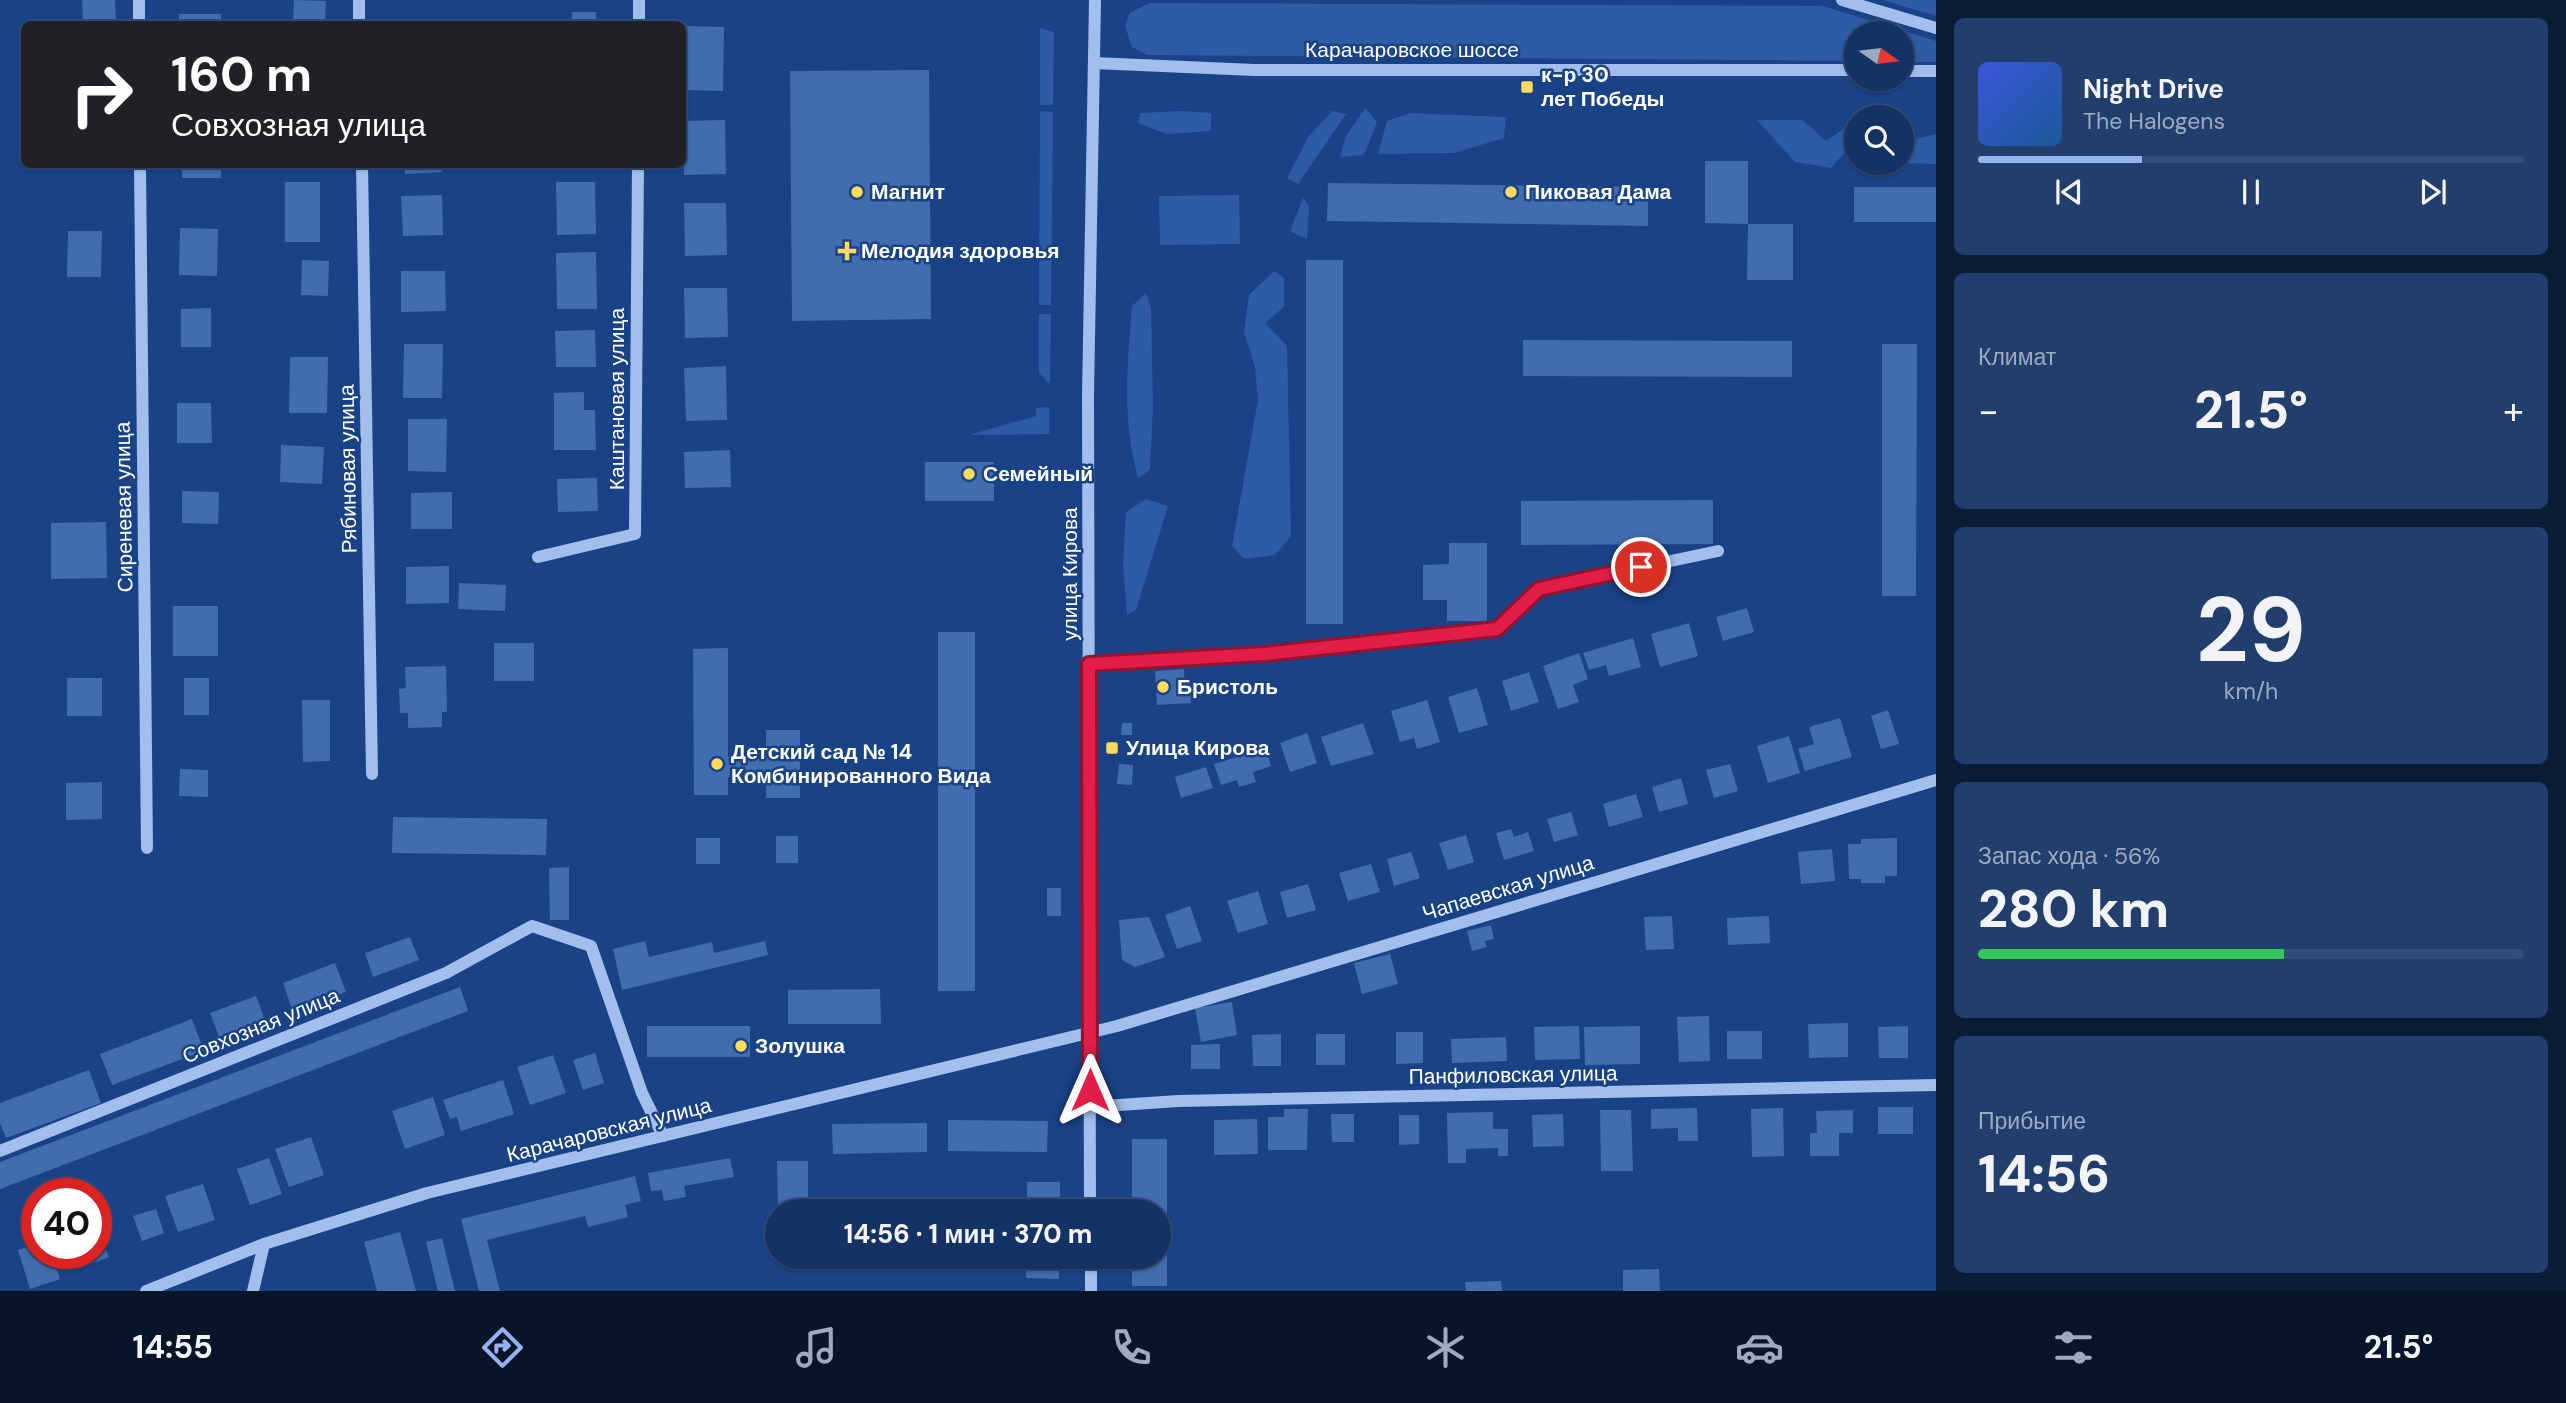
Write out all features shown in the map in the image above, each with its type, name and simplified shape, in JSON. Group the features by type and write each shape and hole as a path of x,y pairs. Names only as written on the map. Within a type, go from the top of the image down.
{"street":[{"path":"139,0 139,21"},
{"path":"359,0 359,21"},
{"path":"639,0 639,21"},
{"name":"улица Кирова","path":"1090,1199 1088,396 1094,0"},
{"path":"1842,0 1936,27"},
{"name":"Карачаровское шоссе","path":"1094,63 1254,70 1844,70"},
{"path":"1914,71 1936,71"},
{"name":"Сиреневая улица","path":"140,168 147,848"},
{"name":"Рябиновая улица","path":"362,168 372,774"},
{"name":"Каштановая улица","path":"538,557 635,534 638,168"},
{"path":"1089,664 1264,654 1497,629 1539,589 1718,551"},
{"name":"Чапаевская улица","path":"1090,1032 1936,780"},
{"name":"Совхозная улица","path":"0,1151 446,973 532,926 591,946 642,1093 663,1136"},
{"name":"Карачаровская улица","path":"146,1291 264,1244 427,1194 1090,1032"},
{"name":"Панфиловская улица","path":"1090,1107 1191,1101 1936,1086"},
{"path":"253,1291 264,1244"},
{"path":"1091,1269 1091,1291"}],"shaded area":[{"path":"1883,0 1936,0 1936,16"},
{"path":"1149,3 1823,6 1871,21 1844,21 1844,61 1147,55 1132,47 1125,26 1130,13"},
{"path":"1040,28 1054,32 1053,105 1040,105"},
{"path":"1914,34 1936,41 1936,62 1914,62"},
{"path":"1365,108 1377,122 1364,155 1340,157 1346,136"},
{"path":"1040,111 1053,112 1051,305 1039,305"},
{"path":"1332,111 1346,114 1298,184 1287,178 1309,136"},
{"path":"1140,113 1211,113 1211,131 1167,134 1138,123"},
{"path":"1411,113 1506,117 1504,138 1454,153 1378,154 1387,121"},
{"path":"1757,120 1803,120 1826,141 1844,129 1844,154 1831,168 1795,162"},
{"path":"1936,134 1936,164 1914,163 1914,139"},
{"path":"1239,195 1240,244 1160,245 1159,196"},
{"path":"1303,198 1309,206 1307,239 1290,231"},
{"path":"1274,271 1284,278 1284,307 1265,323 1287,346 1291,536 1275,555 1244,559 1232,546 1258,400 1255,367 1244,332 1249,295"},
{"path":"1146,293 1151,308 1153,407 1150,470 1138,478 1130,434 1127,371 1132,306"},
{"path":"1039,314 1051,314 1050,384 1039,373"},
{"path":"1049,407 1049,434 969,435 1036,416 1036,408"},
{"path":"1146,499 1168,506 1136,610 1127,615 1123,565 1126,512"}],"building":[{"path":"82,0 115,0 116,21 83,21"},
{"path":"294,0 326,1 325,21 293,21"},
{"path":"572,12 596,12 596,21 572,21"},
{"path":"179,14 221,14 221,21 179,21"},
{"path":"686,26 724,27 723,91 686,90"},
{"path":"929,70 931,319 792,321 790,71"},
{"path":"725,120 726,174 684,175 686,121"},
{"path":"1705,161 1748,161 1748,224 1705,223"},
{"path":"182,168 221,168 221,178 182,178"},
{"path":"404,168 442,168 442,172 405,174"},
{"path":"285,182 320,182 320,242 285,242"},
{"path":"556,182 595,182 596,234 557,235"},
{"path":"1328,183 1648,187 1648,226 1327,221"},
{"path":"1854,187 1936,187 1936,222 1854,222"},
{"path":"442,195 443,235 403,236 401,196"},
{"path":"684,203 726,203 727,255 685,256"},
{"path":"1748,224 1793,224 1793,280 1747,280"},
{"path":"180,228 218,229 217,276 179,275"},
{"path":"68,231 102,231 101,277 67,277"},
{"path":"596,252 597,309 557,309 556,253"},
{"path":"302,260 329,261 328,296 301,295"},
{"path":"1306,260 1343,260 1343,624 1306,624"},
{"path":"401,271 445,271 446,311 401,312"},
{"path":"684,288 727,288 728,337 685,338"},
{"path":"211,308 211,347 181,347 181,309"},
{"path":"595,330 596,367 556,367 555,331"},
{"path":"1523,340 1792,341 1792,377 1523,376"},
{"path":"404,344 443,344 442,398 403,398"},
{"path":"1882,344 1917,344 1916,596 1882,596"},
{"path":"290,357 328,357 327,413 289,413"},
{"path":"726,366 727,420 686,421 684,368"},
{"path":"584,392 584,410 595,410 596,450 554,450 554,393"},
{"path":"177,403 211,403 212,443 177,443"},
{"path":"408,419 447,419 446,472 408,471"},
{"path":"281,445 324,447 322,484 280,482"},
{"path":"730,450 731,487 685,488 684,452"},
{"path":"925,462 994,462 994,501 925,501"},
{"path":"597,478 598,511 558,512 557,479"},
{"path":"182,491 219,492 218,524 182,523"},
{"path":"452,492 452,529 411,529 411,493"},
{"path":"1713,500 1713,544 1521,545 1521,501"},
{"path":"106,522 107,578 51,579 51,523"},
{"path":"1449,543 1487,543 1487,621 1447,621 1447,600 1423,600 1423,565 1449,564"},
{"path":"449,566 449,603 406,604 406,567"},
{"path":"459,583 506,585 505,611 458,609"},
{"path":"173,606 218,606 218,656 173,656"},
{"path":"1747,608 1754,632 1723,641 1716,617"},
{"path":"1689,623 1698,656 1660,667 1651,634"},
{"path":"938,632 975,632 975,991 938,991"},
{"path":"1633,638 1641,667 1609,676 1606,665 1589,670 1583,653"},
{"path":"494,643 534,643 534,681 494,681"},
{"path":"728,648 728,756 766,756 766,730 800,730 800,798 766,798 766,777 728,777 728,795 694,795 693,649"},
{"path":"1579,653 1588,679 1573,685 1579,702 1558,709 1543,666"},
{"path":"446,666 447,712 442,712 442,727 408,728 408,713 400,713 399,689 406,688 405,667"},
{"path":"1184,669 1185,689 1190,689 1191,703 1157,705 1155,671"},
{"path":"1529,672 1539,702 1511,711 1502,681"},
{"path":"67,678 102,678 102,716 67,716"},
{"path":"184,678 209,678 209,715 184,715"},
{"path":"1477,688 1488,725 1459,733 1448,697"},
{"path":"302,700 330,700 330,761 303,762"},
{"path":"1427,700 1440,742 1417,749 1414,738 1400,742 1391,711"},
{"path":"1888,710 1899,744 1881,749 1871,716"},
{"path":"1840,718 1852,757 1805,771 1798,749 1814,744 1809,727"},
{"path":"1122,723 1132,723 1132,735 1121,735"},
{"path":"1363,723 1374,754 1331,766 1321,737"},
{"path":"1307,733 1317,763 1290,772 1280,743"},
{"path":"1789,736 1800,773 1768,783 1757,746"},
{"path":"1266,748 1271,766 1253,772 1256,782 1239,787 1237,780 1221,785 1214,764"},
{"path":"1119,764 1133,765 1132,785 1117,784"},
{"path":"1730,764 1738,791 1714,798 1706,770"},
{"path":"1206,767 1213,788 1181,798 1175,777"},
{"path":"180,769 208,770 208,797 179,796"},
{"path":"1681,778 1688,804 1659,812 1652,787"},
{"path":"102,782 102,819 66,820 66,783"},
{"path":"1636,794 1643,817 1609,827 1603,804"},
{"path":"1571,812 1578,835 1554,842 1547,819"},
{"path":"393,817 547,819 546,855 392,853"},
{"path":"1511,829 1514,837 1528,832 1534,851 1504,860 1496,833"},
{"path":"1466,835 1474,862 1448,870 1439,843"},
{"path":"776,836 798,836 798,863 776,863"},
{"path":"696,838 720,838 720,864 696,864"},
{"path":"1897,838 1897,876 1885,876 1885,883 1861,883 1861,879 1849,879 1848,844 1861,844 1861,839"},
{"path":"1832,849 1835,881 1801,884 1798,852"},
{"path":"1411,852 1420,878 1394,886 1387,859"},
{"path":"1371,864 1380,892 1348,901 1339,873"},
{"path":"569,867 569,920 550,920 549,868"},
{"path":"1308,884 1316,910 1287,918 1280,892"},
{"path":"1047,888 1061,888 1061,916 1047,916"},
{"path":"1258,891 1268,924 1238,933 1227,901"},
{"path":"1190,906 1202,941 1177,949 1165,915"},
{"path":"1672,916 1674,949 1646,950 1644,917"},
{"path":"1769,916 1770,943 1728,945 1727,918"},
{"path":"1149,917 1165,957 1135,967 1122,960 1119,920"},
{"path":"1491,925 1494,939 1485,941 1487,947 1472,951 1467,931"},
{"path":"410,937 419,960 373,977 365,953"},
{"path":"645,941 649,957 712,942 714,953 765,941 768,955 622,990 613,949"},
{"path":"1390,954 1398,984 1362,994 1354,963"},
{"path":"335,963 346,992 293,1012 283,983"},
{"path":"460,987 468,1011 29,1178 21,1178 21,1181 0,1189 0,1162"},
{"path":"880,989 881,1024 788,1024 788,990"},
{"path":"256,996 265,1020 219,1037 210,1013"},
{"path":"1232,1002 1237,1035 1201,1042 1195,1008"},
{"path":"1709,1016 1710,1061 1679,1062 1677,1017"},
{"path":"192,1019 204,1051 112,1085 100,1054"},
{"path":"1848,1023 1848,1057 1809,1058 1808,1024"},
{"path":"647,1026 750,1026 750,1057 647,1057"},
{"path":"1579,1026 1580,1059 1535,1060 1534,1027"},
{"path":"1640,1026 1640,1064 1585,1065 1584,1027"},
{"path":"1908,1026 1908,1058 1879,1058 1878,1027"},
{"path":"1727,1031 1762,1031 1762,1059 1727,1059"},
{"path":"1396,1032 1423,1032 1423,1063 1396,1064"},
{"path":"1281,1034 1281,1066 1253,1066 1252,1035"},
{"path":"1316,1034 1345,1034 1345,1065 1316,1065"},
{"path":"1506,1037 1507,1061 1452,1063 1451,1039"},
{"path":"1220,1044 1220,1069 1191,1069 1191,1045"},
{"path":"595,1053 604,1083 583,1090 573,1060"},
{"path":"553,1055 566,1093 530,1105 517,1067"},
{"path":"89,1070 101,1103 6,1138 0,1123 0,1103"},
{"path":"503,1080 514,1114 461,1131 457,1117 450,1119 443,1100"},
{"path":"433,1097 445,1135 405,1149 392,1111"},
{"path":"1878,1107 1913,1107 1913,1134 1878,1134"},
{"path":"1697,1108 1698,1141 1678,1141 1678,1128 1651,1129 1651,1109"},
{"path":"1783,1108 1784,1156 1752,1157 1751,1109"},
{"path":"1284,1109 1308,1109 1307,1150 1268,1150 1268,1117 1284,1117"},
{"path":"1600,1110 1631,1110 1633,1171 1601,1171"},
{"path":"1853,1110 1853,1133 1839,1133 1839,1156 1810,1156 1810,1133 1817,1133 1816,1111"},
{"path":"1493,1112 1493,1129 1508,1129 1508,1156 1498,1156 1498,1148 1466,1149 1466,1163 1448,1163 1447,1113"},
{"path":"1331,1114 1354,1114 1354,1142 1332,1142"},
{"path":"1563,1114 1564,1146 1533,1147 1532,1115"},
{"path":"1399,1115 1419,1115 1419,1144 1399,1145"},
{"path":"1257,1119 1258,1154 1214,1155 1214,1120"},
{"path":"948,1120 1048,1121 1047,1152 948,1151"},
{"path":"927,1123 927,1152 833,1154 832,1124"},
{"path":"311,1137 324,1175 289,1187 275,1149"},
{"path":"1132,1139 1167,1139 1167,1199 1132,1199"},
{"path":"269,1158 282,1194 250,1205 237,1169"},
{"path":"730,1158 734,1177 684,1186 686,1197 664,1201 662,1190 651,1191 648,1173"},
{"path":"777,1161 808,1161 808,1199 778,1199"},
{"path":"635,1176 641,1201 625,1205 628,1217 588,1227 585,1216 487,1240 500,1291 479,1291 461,1219"},
{"path":"1027,1182 1060,1182 1060,1199 1027,1199"},
{"path":"203,1184 215,1220 178,1232 165,1196"},
{"path":"156,1209 164,1233 142,1241 133,1216"},
{"path":"400,1232 416,1291 377,1291 364,1242"},
{"path":"442,1238 455,1291 438,1291 426,1242"},
{"path":"24,1269 57,1269 60,1279 30,1289"},
{"path":"1026,1269 1059,1269 1059,1279 1026,1278"},
{"path":"1132,1269 1167,1269 1167,1286 1132,1286"},
{"path":"1659,1269 1660,1291 1623,1291 1623,1270"},
{"path":"1501,1281 1502,1291 1466,1291 1465,1282"}],"place":[{"name":"к-р 30 лет Победы","path":"1527,87"},
{"name":"Магнит","path":"857,192"},
{"name":"Пиковая Дама","path":"1511,192"},
{"name":"Мелодия здоровья","path":"847,251"},
{"name":"Семейный","path":"969,474"},
{"name":"Бристоль","path":"1163,687"},
{"name":"Улица Кирова","path":"1112,748"},
{"name":"Детский сад № 14 Комбинированного Вида","path":"717,764"},
{"name":"Золушка","path":"741,1046"}],"route":[{"path":"1090,1090 1089,664 1264,654 1360,641 1497,629 1539,589 1641,567"}]}
